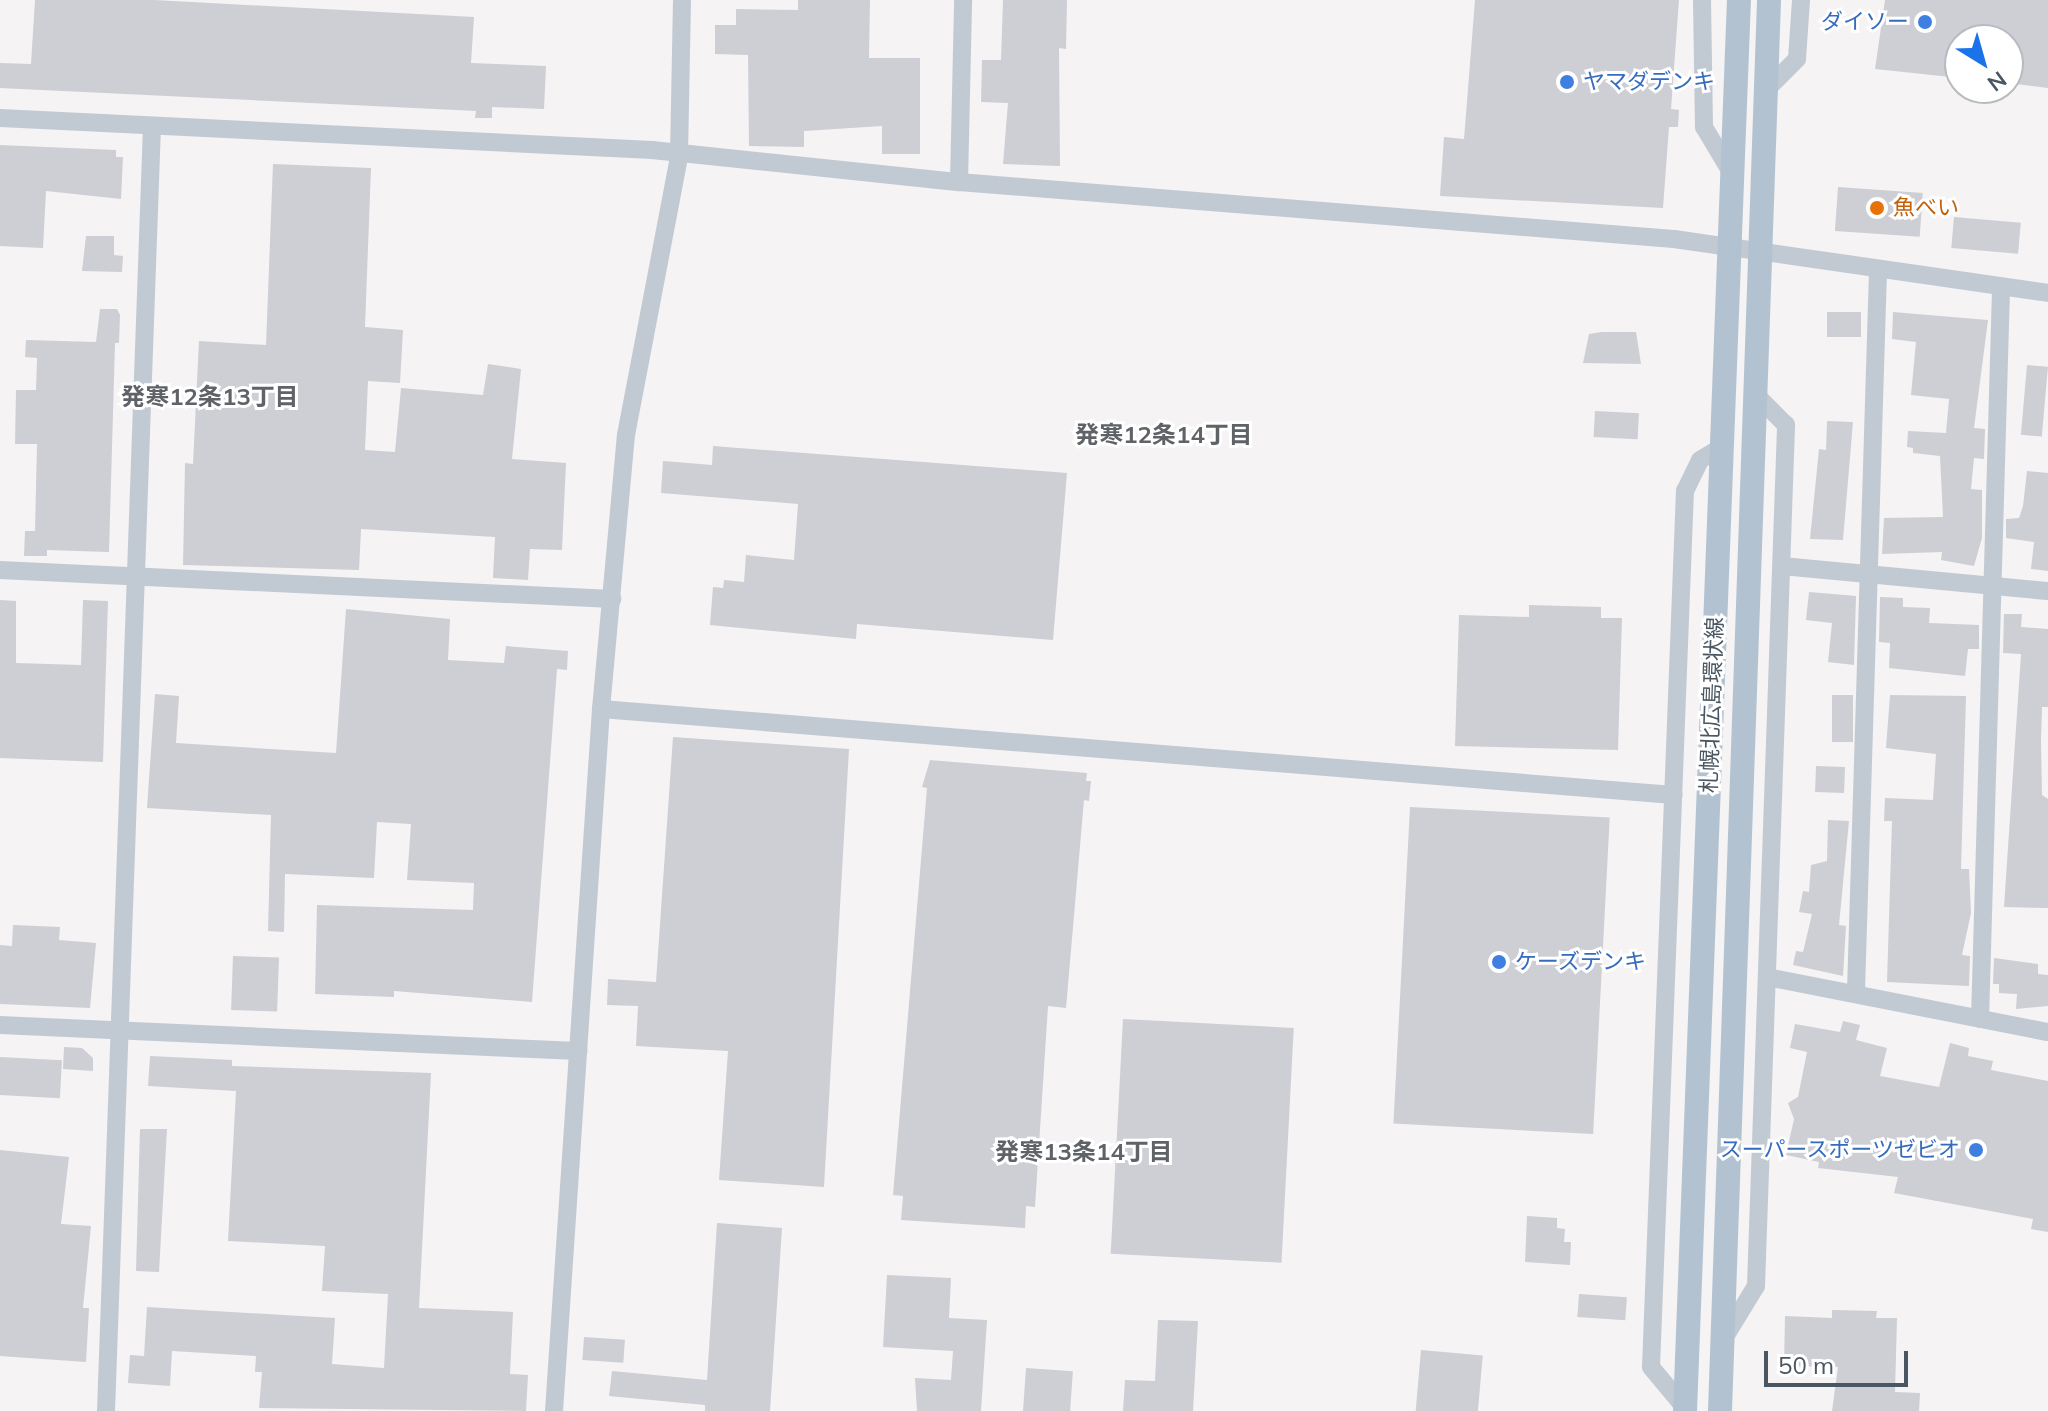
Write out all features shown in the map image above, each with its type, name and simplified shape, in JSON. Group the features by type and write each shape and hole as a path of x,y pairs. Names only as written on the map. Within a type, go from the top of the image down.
{"main road":[{"name":"札幌北広島環状線","path":"1685,1410 1739,0"},
{"name":"札幌北広島環状線","path":"1720,1411 1769,0"}],"street":[{"path":"554,1411 601,709 626,429 679,156 682,0"},
{"path":"959,182 963,0"},
{"path":"1702,0 1704,127 1732,174"},
{"path":"1766,90 1797,59 1801,0"},
{"path":"0,118 152,128 652,150 679,156 959,182 1674,239 2048,293"},
{"path":"106,1411 152,128"},
{"path":"1856,991 1878,270"},
{"path":"1980,1019 2001,288"},
{"path":"1723,1340 1756,1286 1782,566 1786,425 1755,394"},
{"path":"1685,1410 1651,1367 1685,491 1700,460 1722,447"},
{"path":"1782,566 2048,591"},
{"path":"0,570 612,599"},
{"path":"601,709 1674,795"},
{"path":"1767,977 1856,991 2048,1032"},
{"path":"0,1025 578,1051"}],"building":[{"path":"35,0 154,0 474,17 471,63 546,66 544,109 492,107 492,118 475,118 476,111 0,88 0,63 31,64"},
{"path":"798,0 870,0 869,58 920,58 920,154 882,154 882,126 804,131 804,147 749,146 748,55 715,54 715,25 736,25 736,9 798,10"},
{"path":"1003,0 1067,0 1066,49 1059,48 1060,166 1003,164 1008,103 981,102 982,60 1001,60"},
{"path":"1475,0 1679,0 1671,109 1679,110 1678,127 1669,127 1663,208 1440,196 1444,137 1464,139"},
{"path":"1885,0 2048,0 2048,88 2024,85 2024,24 1944,24 1944,76 1875,69"},
{"path":"0,145 116,150 116,157 123,157 121,199 46,191 43,248 0,246"},
{"path":"273,164 371,168 365,327 403,330 400,383 368,381 365,450 395,452 401,388 483,395 488,364 521,369 512,459 566,463 562,550 530,549 528,580 493,578 495,537 361,529 359,570 183,565 185,463 193,464 199,341 266,345"},
{"path":"1838,187 1923,193 1920,237 1835,231"},
{"path":"1954,217 2021,223 2018,254 1951,248"},
{"path":"86,236 114,236 114,255 123,256 122,272 82,271"},
{"path":"100,309 117,309 120,315 119,343 115,343 109,552 47,550 47,556 24,556 25,531 35,531 37,444 15,444 16,390 36,390 37,358 25,357 26,340 96,342"},
{"path":"1827,312 1861,312 1861,337 1827,337"},
{"path":"1893,312 1988,320 1974,428 1985,429 1984,459 1974,458 1971,489 1982,490 1982,538 1974,566 1941,560 1942,552 1882,554 1884,518 1943,517 1940,456 1913,453 1913,448 1907,447 1908,431 1946,433 1949,399 1911,395 1916,342 1892,339"},
{"path":"1636,332 1641,364 1583,363 1589,334"},
{"path":"2027,365 2048,367 2042,437 2021,435"},
{"path":"1595,411 1639,413 1638,439 1594,437"},
{"path":"1827,421 1853,422 1843,540 1810,539 1819,449 1826,450"},
{"path":"713,446 1067,473 1053,640 857,624 856,639 710,625 713,587 723,588 724,580 744,582 746,555 794,560 798,504 661,493 663,461 712,465"},
{"path":"2027,471 2048,473 2048,571 2031,569 2034,542 2006,538 2006,519 2019,518 2023,506"},
{"path":"1809,592 1856,596 1854,665 1828,662 1832,623 1806,620"},
{"path":"1880,597 1903,598 1903,607 1930,608 1929,623 1979,625 1979,649 1968,649 1965,676 1889,668 1890,643 1879,642"},
{"path":"0,600 16,601 16,663 81,665 83,600 108,601 103,762 0,758"},
{"path":"1529,605 1601,607 1601,618 1622,618 1618,750 1455,746 1459,615 1529,617"},
{"path":"346,609 450,619 448,660 504,663 506,646 568,651 567,670 557,669 532,1002 394,991 394,997 315,994 317,905 473,910 474,883 407,880 411,824 377,822 374,878 285,874 284,932 268,931 271,815 147,808 155,694 179,696 176,743 336,753"},
{"path":"2004,614 2022,614 2021,627 2048,629 2048,707 2042,707 2041,741 2042,795 2048,799 2048,908 2004,907 2021,654 2003,653"},
{"path":"1832,695 1853,695 1853,742 1832,742"},
{"path":"1890,695 1966,696 1961,869 1969,869 1971,913 1962,955 1970,956 1969,986 1887,982 1892,821 1884,821 1885,798 1933,800 1936,754 1886,748"},
{"path":"673,737 849,749 824,1187 719,1180 728,1051 636,1046 638,1006 607,1005 608,979 656,982"},
{"path":"930,760 1087,773 1086,781 1091,781 1089,801 1084,800 1066,1008 1048,1006 1035,1207 1026,1206 1025,1228 901,1220 903,1196 893,1195 927,788 922,787"},
{"path":"1816,766 1845,767 1844,793 1815,792"},
{"path":"1410,807 1610,817 1593,1134 1393,1124"},
{"path":"1828,820 1849,821 1839,925 1846,926 1843,976 1793,965 1796,951 1803,952 1812,914 1799,912 1803,891 1809,892 1811,865 1827,861"},
{"path":"13,925 60,927 59,940 96,943 90,1008 0,1004 0,945 12,946"},
{"path":"233,956 279,958 277,1012 231,1010"},
{"path":"1994,958 2038,964 2038,974 2048,975 2048,1006 2016,1009 2017,994 1999,993 1999,984 1993,984"},
{"path":"1123,1019 1294,1028 1281,1263 1111,1254"},
{"path":"1843,1021 1860,1025 1856,1040 1887,1048 1880,1076 1939,1087 1950,1043 1969,1048 1968,1056 1993,1061 1991,1070 2048,1081 2048,1232 2031,1229 2033,1219 1894,1193 1898,1177 1818,1168 1819,1162 1786,1155 1794,1119 1788,1103 1798,1097 1807,1052 1790,1048 1795,1024 1840,1032"},
{"path":"64,1047 82,1048 93,1058 93,1071 63,1069"},
{"path":"150,1056 232,1060 232,1066 431,1073 419,1308 513,1312 510,1374 528,1375 526,1411 259,1408 262,1372 255,1372 256,1356 172,1351 170,1386 128,1383 130,1355 144,1356 147,1307 335,1318 332,1364 384,1368 388,1294 322,1291 325,1246 228,1241 236,1091 148,1086"},
{"path":"0,1057 62,1060 60,1098 0,1095"},
{"path":"140,1129 167,1129 159,1272 136,1271"},
{"path":"0,1150 69,1157 61,1224 91,1226 83,1308 89,1308 86,1362 0,1356"},
{"path":"1527,1216 1557,1218 1557,1228 1565,1229 1564,1242 1571,1242 1570,1265 1525,1262"},
{"path":"717,1223 782,1228 770,1411 705,1411 705,1405 609,1396 612,1371 707,1380"},
{"path":"887,1275 951,1278 949,1318 987,1320 981,1411 917,1411 915,1378 951,1380 953,1351 883,1347"},
{"path":"1579,1294 1627,1297 1625,1320 1577,1317"},
{"path":"1832,1310 1877,1311 1876,1318 1897,1318 1895,1392 1920,1393 1919,1411 1832,1411 1838,1367 1784,1366 1785,1316 1832,1318"},
{"path":"1158,1320 1198,1321 1193,1411 1123,1411 1125,1380 1155,1381"},
{"path":"584,1337 625,1340 623,1363 582,1360"},
{"path":"1421,1350 1483,1355 1478,1411 1416,1411"},
{"path":"1026,1368 1073,1371 1070,1411 1023,1411"}],"place":[{"name":"ダイソー","path":"1925,22"},
{"name":"ヤマダデンキ","path":"1567,82"},
{"name":"魚べい","path":"1877,208"},
{"name":"ケーズデンキ","path":"1499,962"},
{"name":"スーパースポーツゼビオ","path":"1976,1150"}],"district":[{"name":"発寒12条13丁目","path":"210,397"},
{"name":"発寒12条14丁目","path":"1164,435"},
{"name":"発寒13条14丁目","path":"1084,1152"}]}
